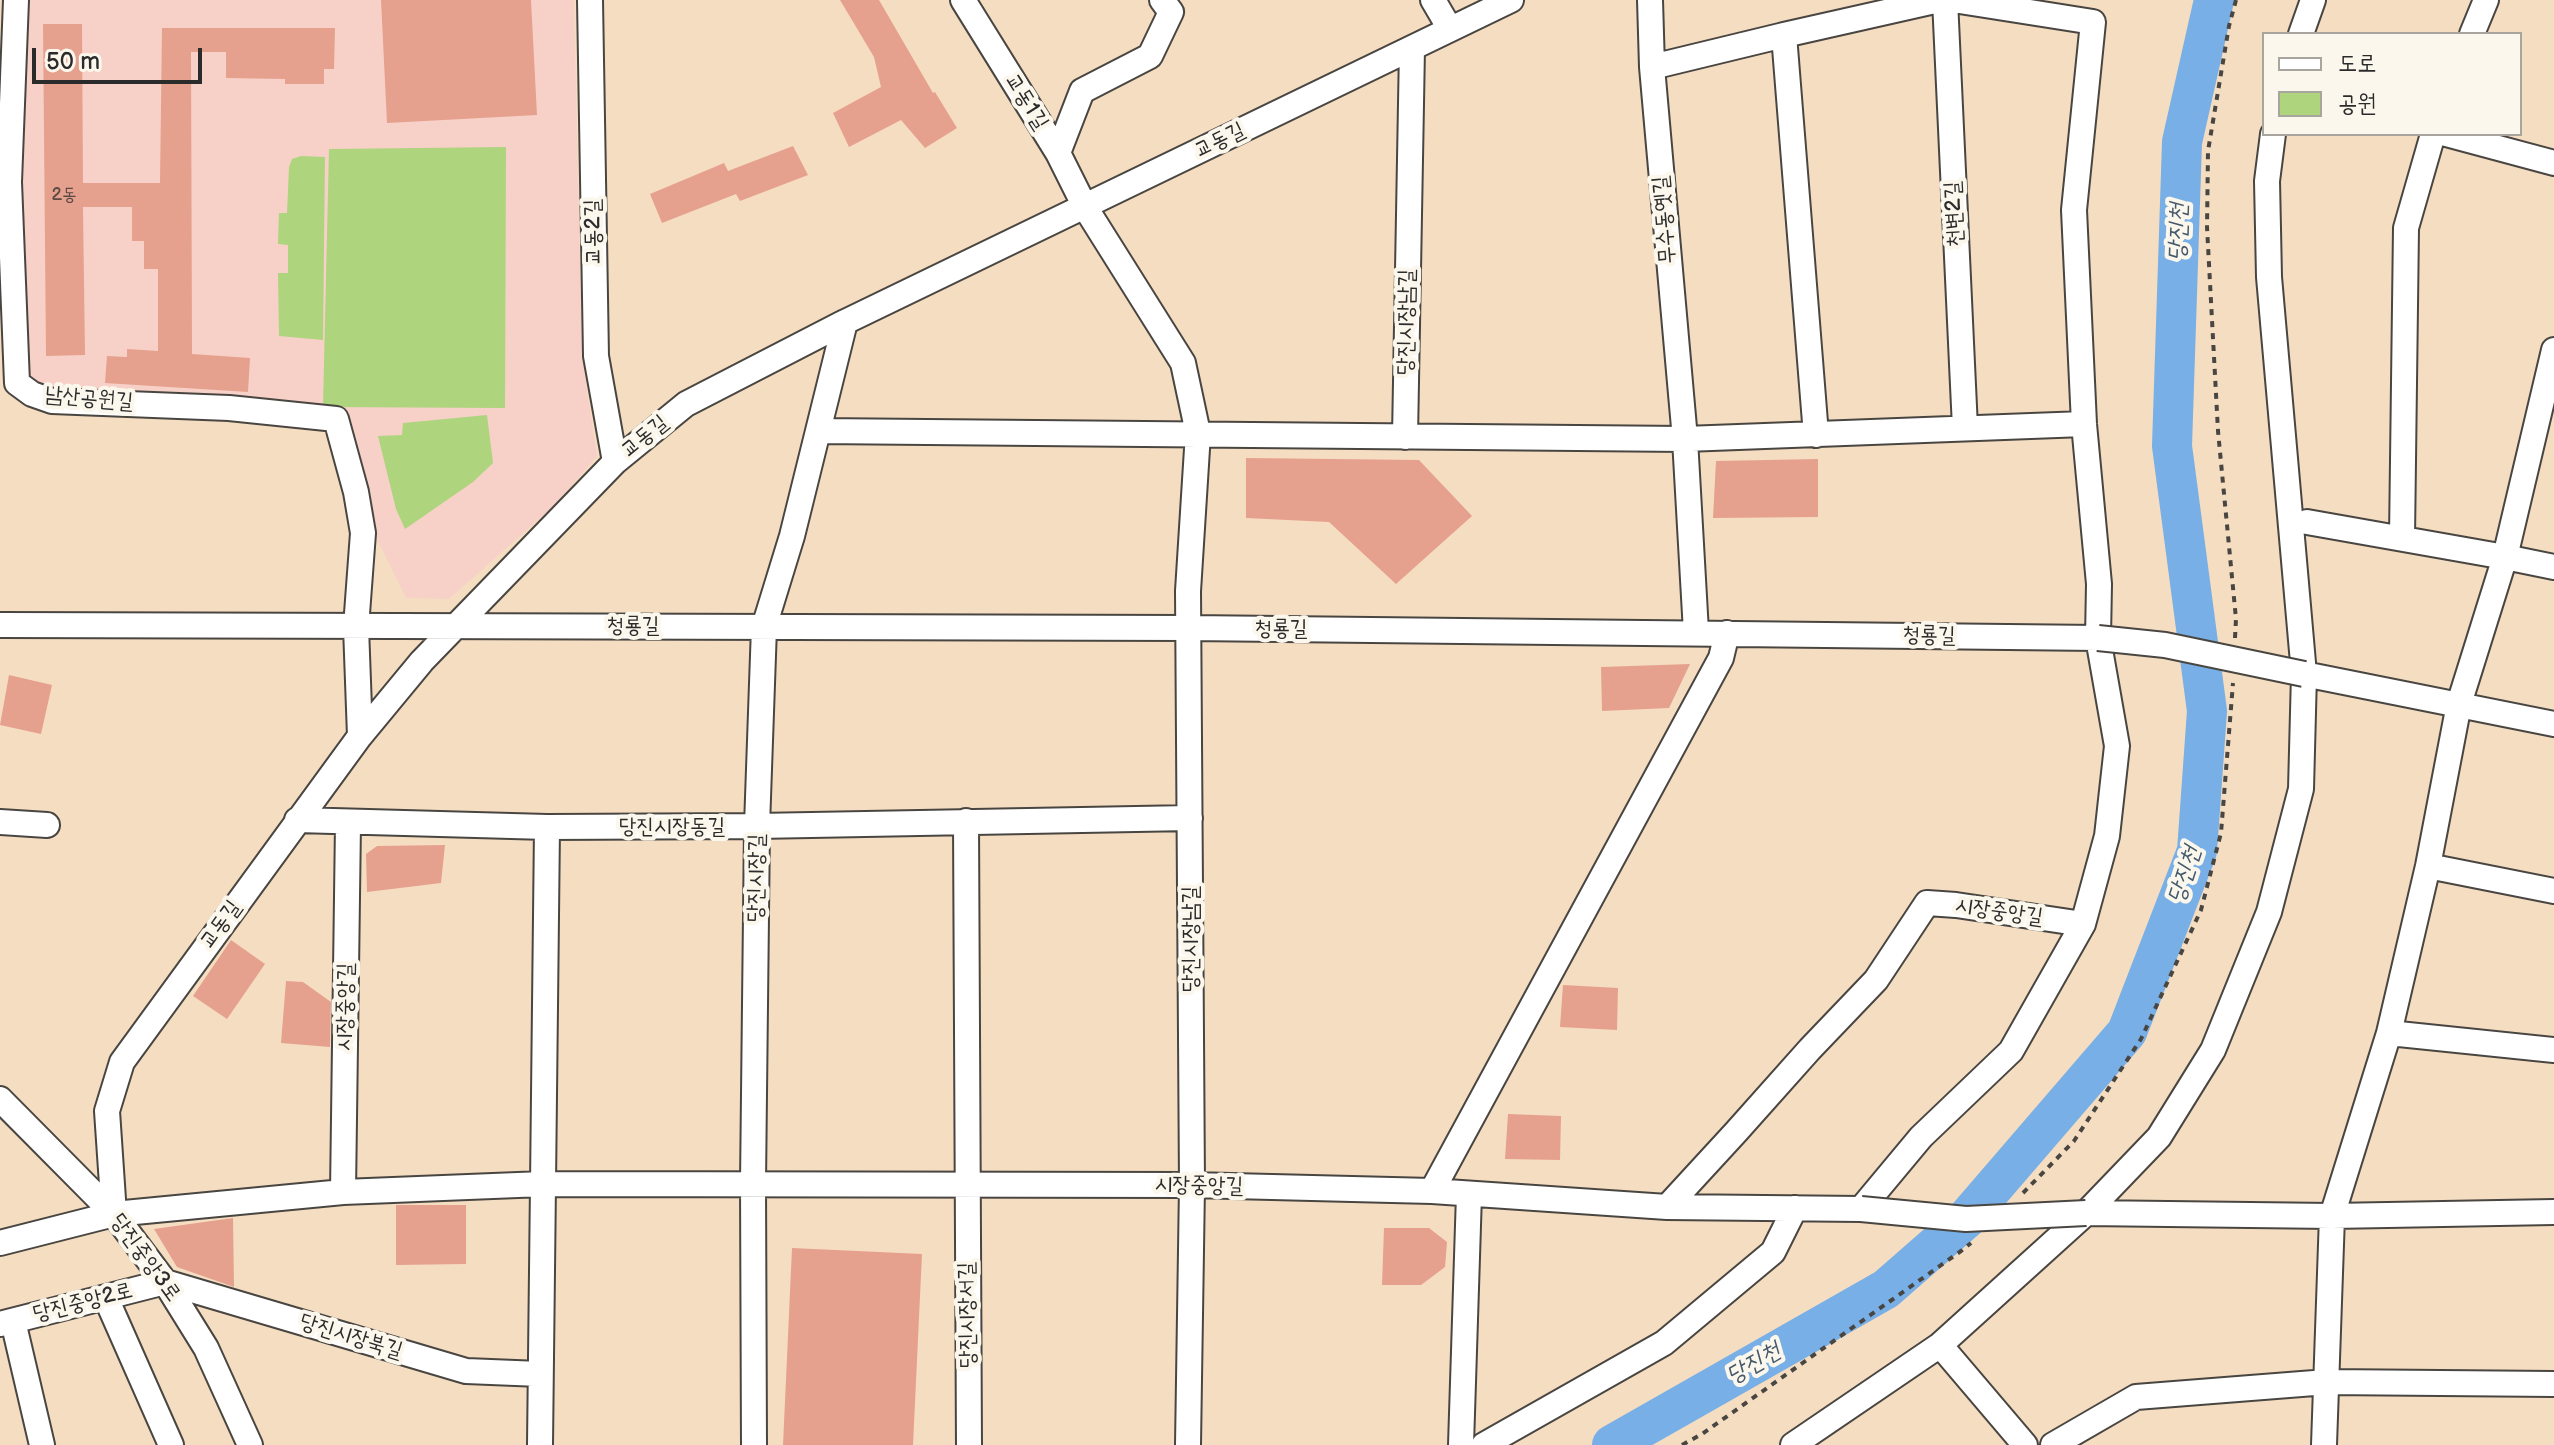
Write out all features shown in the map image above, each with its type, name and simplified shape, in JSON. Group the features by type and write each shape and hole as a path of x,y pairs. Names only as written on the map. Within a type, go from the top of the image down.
{"street":[{"name":"남산공원길","path":"16,0 9,182 17,383 32,394 52,401 229,408 336,419 356,492 363,533 356,627"},
{"name":"교동2길","path":"590,0 596,356 615,462"},
{"name":"교동1길","path":"963,0 1058,153 1085,207"},
{"path":"1058,153 1082,91 1150,56 1171,12 1162,0"},
{"path":"1433,0 1450,29"},
{"name":"교동길","path":"114,1214 107,1111 122,1062 360,736 422,661 615,462 686,404 845,322 1511,0"},
{"name":"무수동옛길","path":"1650,0 1652,67 1685,439 1696,632"},
{"name":"천변2길","path":"1652,67 1942,0 1965,428"},
{"path":"1861,1209 1921,1137 2011,1051 2083,924 2107,836 2117,746 2098,638 2099,584 2084,424 2074,210 2096,11 1953,0"},
{"path":"2302,32 2313,0"},
{"path":"2473,32 2486,0"},
{"path":"1784,35 1816,435"},
{"name":"당진시장남길","path":"1405,437 1412,48"},
{"path":"1793,1445 1940,1345 2086,1213 2159,1137 2213,1050 2269,912 2301,789 2304,674 2269,277 2267,181 2273,136"},
{"path":"2402,538 2406,228 2432,136"},
{"path":"2453,136 2554,163"},
{"name":"당진시장남길","path":"1085,207 1183,363 1198,433 1188,591 1192,1185 1188,1445"},
{"name":"당진시장길","path":"754,1445 757,826 764,627 792,536 845,322"},
{"path":"2324,1445 2332,1216 2389,1033 2428,866 2459,704 2545,429 2554,350"},
{"path":"819,431 1685,439 2084,424"},
{"path":"2307,522 2554,567"},
{"name":"청룡길","path":"0,625 1190,628 2098,638 2165,645 2554,724"},
{"path":"356,627 360,736"},
{"path":"1432,1191 1721,658 1727,633"},
{"name":"당진시장동길","path":"297,820 547,827 1190,818"},
{"path":"966,821 966,1185"},
{"path":"0,822 47,825"},
{"name":"시장중앙길","path":"343,1192 348,823"},
{"path":"540,1445 547,827"},
{"path":"2428,866 2554,891"},
{"name":"시장중앙길","path":"1667,1207 1876,980 1927,903 2083,924"},
{"path":"2389,1033 2554,1050"},
{"name":"당진중앙3로","path":"0,1099 114,1214 165,1282 206,1348 250,1445"},
{"path":"0,1243 114,1214 343,1192 543,1184 753,1183"},
{"name":"시장중앙길","path":"753,1183 1192,1185 1432,1191 1667,1207 1861,1209 1966,1219 2086,1213 2332,1216 2554,1212"},
{"name":"당진시장서길","path":"966,1185 969,1445"},
{"path":"1461,1445 1469,1194"},
{"path":"1484,1445 1664,1343 1773,1252 1795,1208"},
{"name":"당진시장북길","path":"165,1282 466,1371 540,1374"},
{"name":"당진중앙2로","path":"7,1322 165,1282"},
{"path":"106,1298 171,1445"},
{"path":"7,1322 42,1445"},
{"path":"1940,1345 2025,1445"},
{"path":"2053,1445 2136,1397 2327,1382 2554,1384"}],"shaded area":[{"path":"24,0 574,0 582,357 597,456 557,503 449,599 406,598 375,535 349,413 53,394 27,379 18,193"}],"green space":[{"path":"506,147 505,408 323,407 329,149"},
{"path":"301,156 325,157 323,340 279,336 278,273 288,273 288,245 278,244 279,213 287,213 289,167 292,159"},
{"path":"487,415 493,463 473,482 405,529 396,509 378,436 402,435 403,423"}],"building":[{"path":"381,0 531,0 537,115 387,123"},
{"path":"840,0 879,0 957,128 925,148 901,120 849,147 833,113 881,87 874,57"},
{"path":"43,24 82,24 83,183 160,183 162,28 335,28 334,69 324,69 324,84 285,84 285,79 226,78 226,52 191,52 192,354 250,358 248,392 105,383 107,356 127,357 127,349 158,351 158,269 144,269 144,241 132,241 132,207 83,207 85,355 46,356"},
{"path":"793,146 808,175 740,201 736,194 662,223 650,194 724,163 728,171"},
{"path":"1246,458 1419,460 1472,516 1396,584 1329,522 1246,518"},
{"path":"1818,459 1818,517 1713,518 1716,461"},
{"path":"1690,664 1669,708 1602,711 1601,667"},
{"path":"9,675 52,685 41,734 0,725"},
{"path":"445,845 441,883 367,892 366,854 377,846"},
{"path":"231,940 265,964 227,1019 193,996"},
{"path":"286,981 303,982 331,1002 330,1047 281,1043"},
{"path":"1563,985 1618,988 1617,1030 1560,1027"},
{"path":"1508,1114 1561,1116 1560,1160 1505,1159"},
{"path":"396,1205 466,1205 466,1264 396,1265"},
{"path":"233,1218 234,1287 177,1267 154,1229"},
{"path":"1384,1228 1429,1228 1447,1242 1445,1267 1421,1285 1382,1285"},
{"path":"792,1248 922,1254 913,1445 783,1445"}],"waterway":[{"name":"당진천","path":"1612,1445 1886,1289 1966,1219 2127,1032 2197,851 2207,711 2172,446 2182,142 2214,0"}]}
